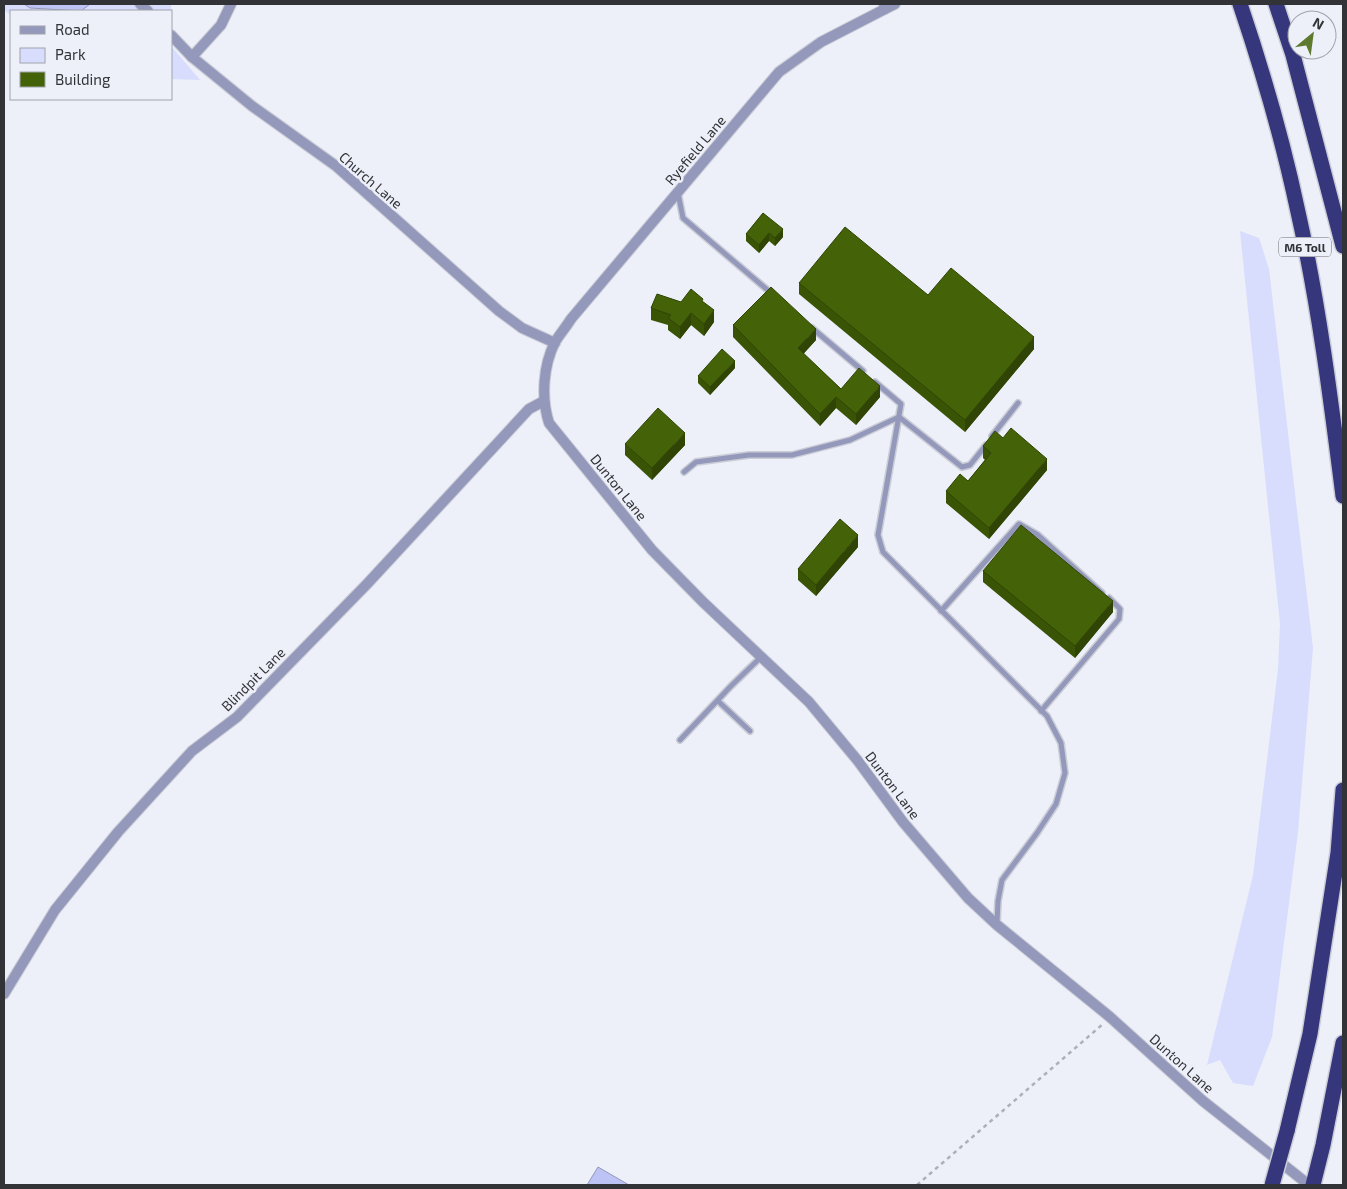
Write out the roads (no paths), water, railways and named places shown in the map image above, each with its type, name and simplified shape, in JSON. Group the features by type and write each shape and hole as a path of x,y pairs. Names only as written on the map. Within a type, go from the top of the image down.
{"highway":[{"name":"M6 Toll","path":"1240,4 1262,70 1298,212 1318,320 1343,496"},
{"name":"M6 Toll","path":"1276,4 1293,56 1343,246"},
{"path":"1272,1185 1310,1034 1338,853 1343,790"},
{"path":"1313,1185 1323,1145 1343,1043"}],"street":[{"path":"192,57 221,25 231,4"},
{"name":"Ryefield Lane","path":"555,342 571,319 779,72 821,42 888,5"},
{"name":"Church Lane","path":"172,36 192,57 252,106 336,166 499,311 522,328 555,342"},
{"name":"Dunton Lane","path":"555,342 547,363 544,401 549,423 652,550 703,602 809,702 858,761 903,822 968,898 997,925 1110,1017 1203,1101 1309,1185"},
{"name":"Blindpit Lane","path":"4,994 55,910 118,832 192,751 237,717 367,584 529,409 544,401"}],"lane":[{"path":"678,193 683,218 773,295"},
{"path":"803,321 901,404 878,535 883,552 1047,716 1061,744 1065,773 1056,804 1037,834 1002,880 998,900 997,925"},
{"path":"899,416 962,466 970,465 1018,403"},
{"path":"684,472 696,462 749,455 792,455 850,440 899,416"},
{"path":"942,611 1019,524 1038,535 1120,609 1119,620 1041,711"},
{"path":"680,740 762,656"},
{"path":"718,701 750,731"}]}
